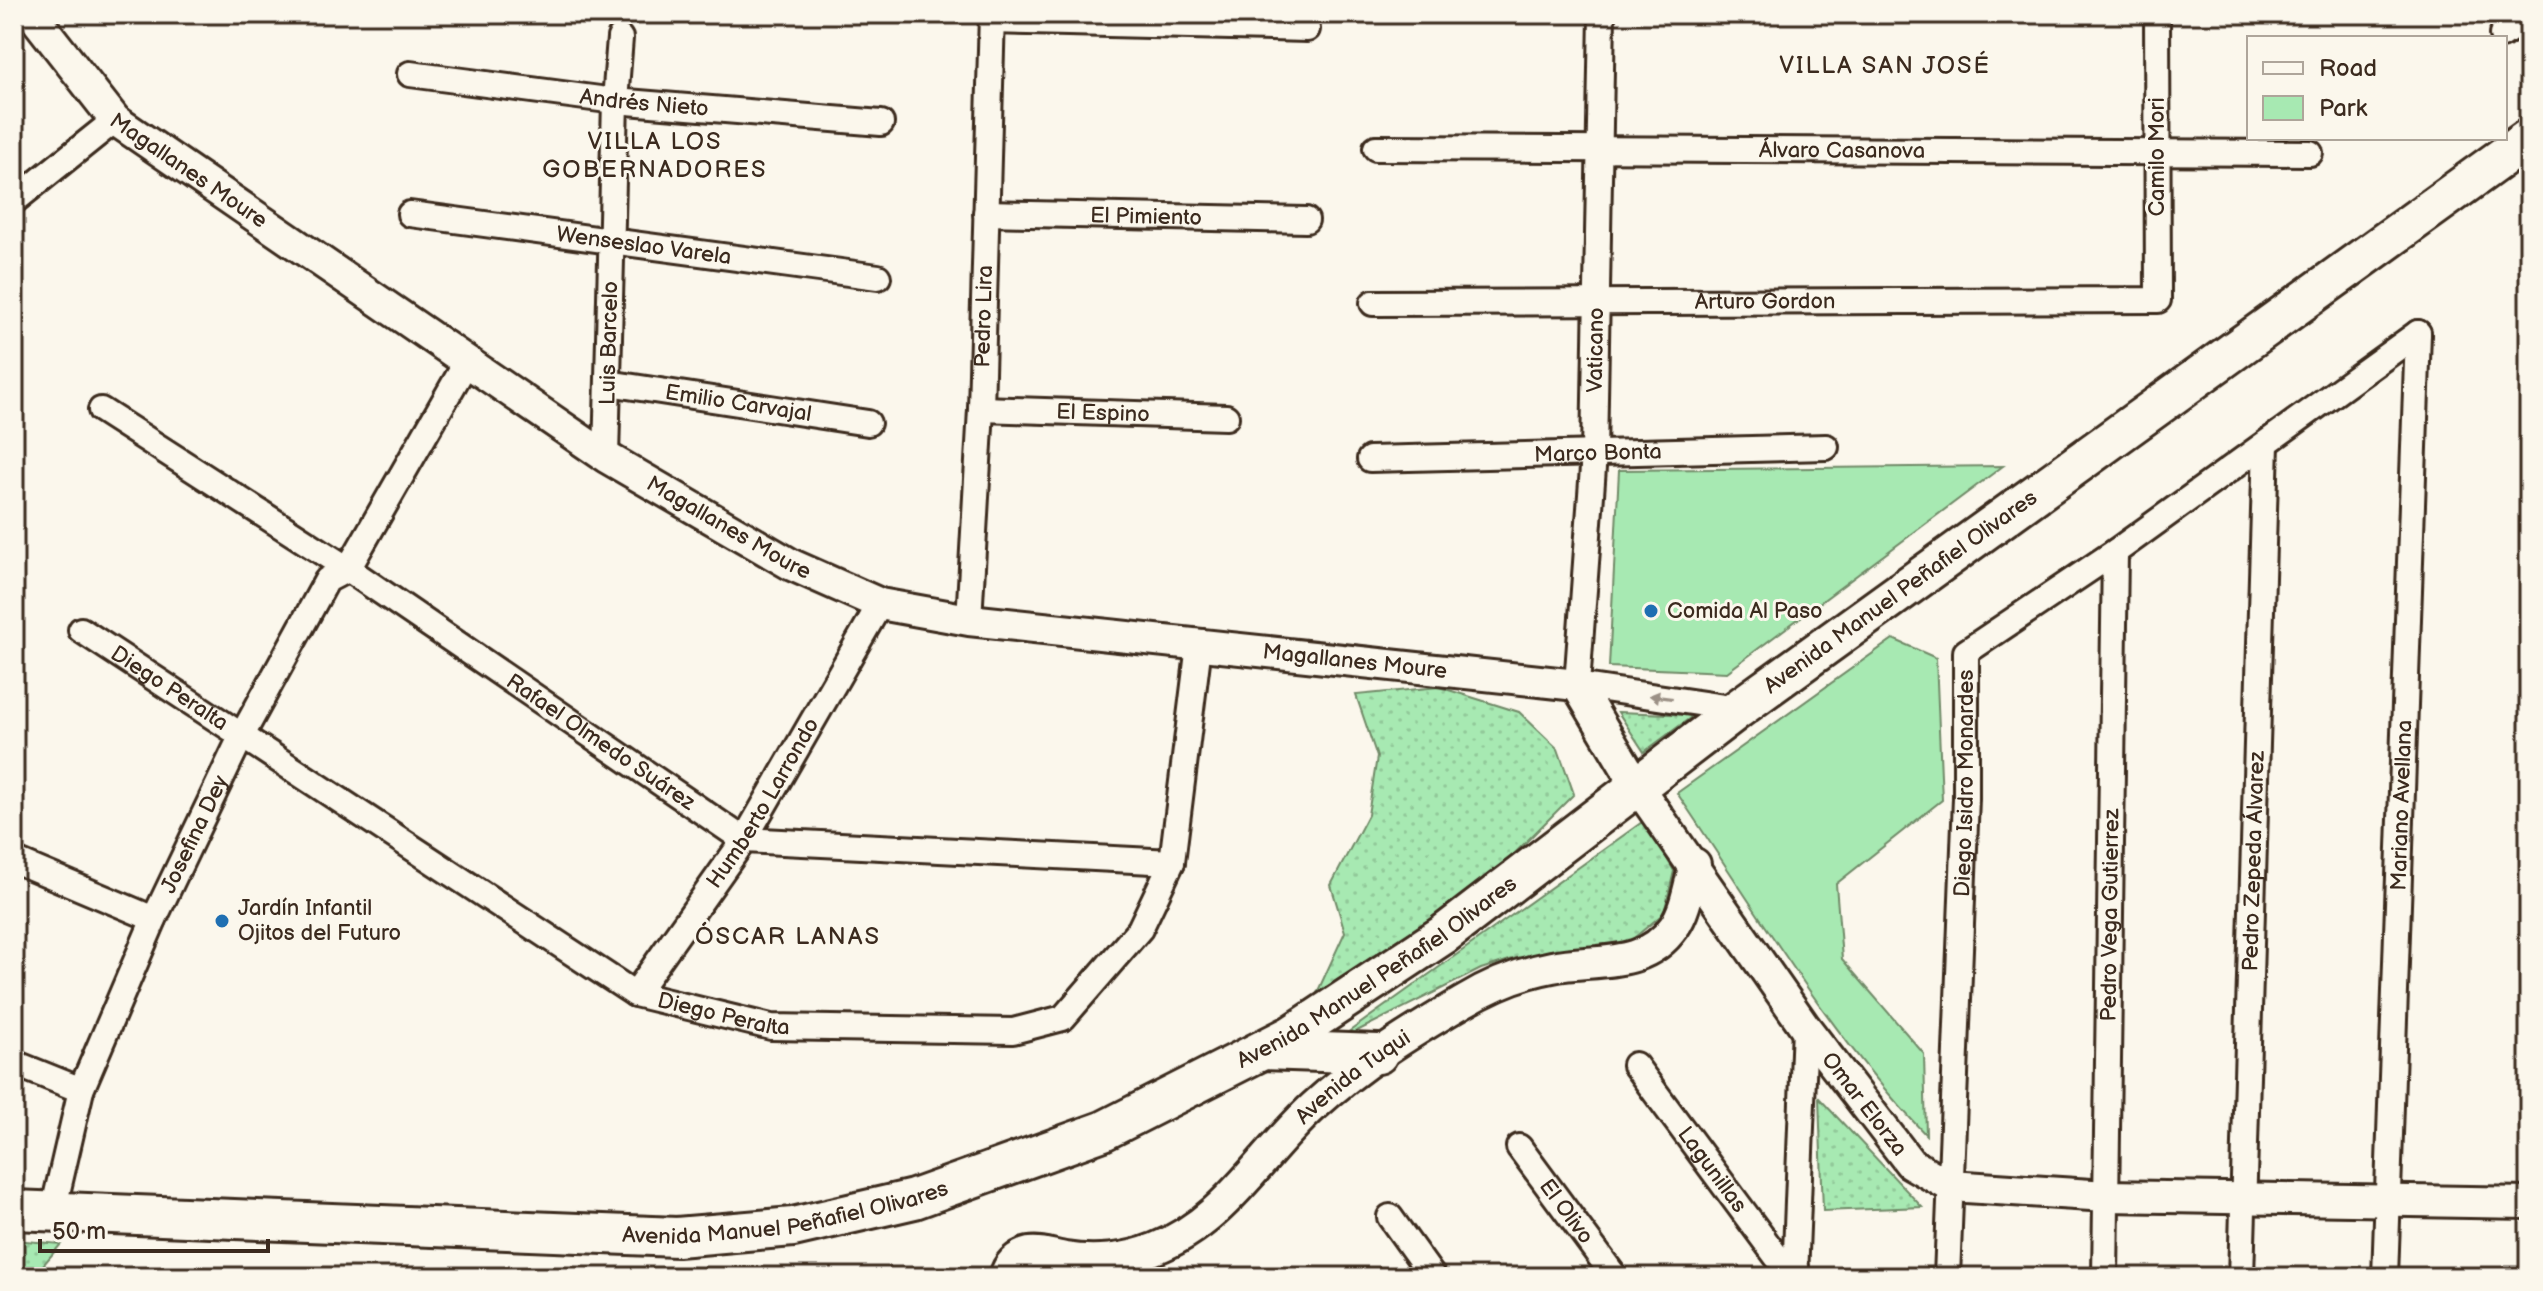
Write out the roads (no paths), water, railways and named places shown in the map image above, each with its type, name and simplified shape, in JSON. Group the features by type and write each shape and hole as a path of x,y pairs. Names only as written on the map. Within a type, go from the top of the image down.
{"main road":[{"name":"Avenida Manuel Peñafiel Olivares","path":"14,1210 677,1237 793,1227 914,1199 1103,1131 1263,1050 1443,935 1738,709 2529,138"},
{"path":"1263,1050 1378,1054"}],"street":[{"name":"Magallanes Moure","path":"32,14 115,120 606,457 792,565 880,604 969,620 1577,685"},
{"name":"Vaticano","path":"1577,685 1594,454 1602,14"},
{"name":"Camilo Mori","path":"2157,14 2158,300"},
{"path":"2502,35 2529,16"},
{"path":"992,18 1307,29"},
{"name":"Pedro Lira","path":"969,620 981,409 992,18"},
{"name":"Luis Barcelo","path":"606,457 615,101 620,38"},
{"name":"Andrés Nieto","path":"410,74 615,101 881,123"},
{"path":"14,201 115,120"},
{"name":"Álvaro Casanova","path":"1376,148 2310,153"},
{"name":"El Pimiento","path":"986,213 1306,220"},
{"name":"Wenseslao Varela","path":"410,214 878,277"},
{"name":"Arturo Gordon","path":"1373,303 1596,305 2158,300"},
{"name":"Diego Isidro Monardes","path":"1947,1277 1966,798 1966,652 2115,552 2418,333"},
{"name":"Mariano Avellana","path":"2385,1277 2418,333"},
{"name":"Josefina Dey","path":"53,1211 81,1090 154,919 241,737 327,580 348,569 466,363"},
{"name":"Emilio Carvajal","path":"608,383 868,423"},
{"name":"El Espino","path":"981,409 1226,417"},
{"name":"Rafael Olmedo Suárez","path":"101,410 348,569 744,840"},
{"name":"Pedro Zepeda Álvarez","path":"2241,1277 2266,444"},
{"name":"Marco Bonta","path":"1370,459 1826,447"},
{"name":"Pedro Vega Gutierrez","path":"2105,1277 2115,552"},
{"name":"Humberto Larrondo","path":"635,994 744,840 880,604"},
{"name":"Diego Peralta","path":"81,630 635,994 771,1027 1013,1031 1063,1018 1140,929 1172,862 1199,645"},
{"path":"1577,685 1738,709"},
{"name":"Omar Elorza","path":"1577,685 1637,786 1695,864 1805,1027 1910,1163 1950,1186 2107,1196 2529,1203"},
{"path":"744,840 1172,862"},
{"path":"14,860 154,919"},
{"name":"Avenida Tuqui","path":"1005,1277 1011,1263 1028,1253 1081,1259 1124,1257 1151,1251 1188,1233 1222,1208 1312,1107 1378,1054 1506,979 1553,966 1618,962 1649,950 1673,929 1682,914 1695,864"},
{"path":"1796,1272 1805,1027"},
{"path":"14,1063 81,1090"},
{"name":"Lagunillas","path":"1635,1065 1777,1257 1796,1272"},
{"name":"El Olivo","path":"1519,1147 1615,1277"},
{"path":"1390,1217 1433,1277"}],"place":[{"name":"Comida Al Paso","path":"1651,611"},
{"name":"Jardín Infantil Ojitos del Futuro","path":"222,921"}],"district":[{"name":"VILLA SAN JOSÉ","path":"1885,65"},
{"name":"VILLA LOS GOBERNADORES","path":"655,155"},
{"name":"ÓSCAR LANAS","path":"788,936"}]}
